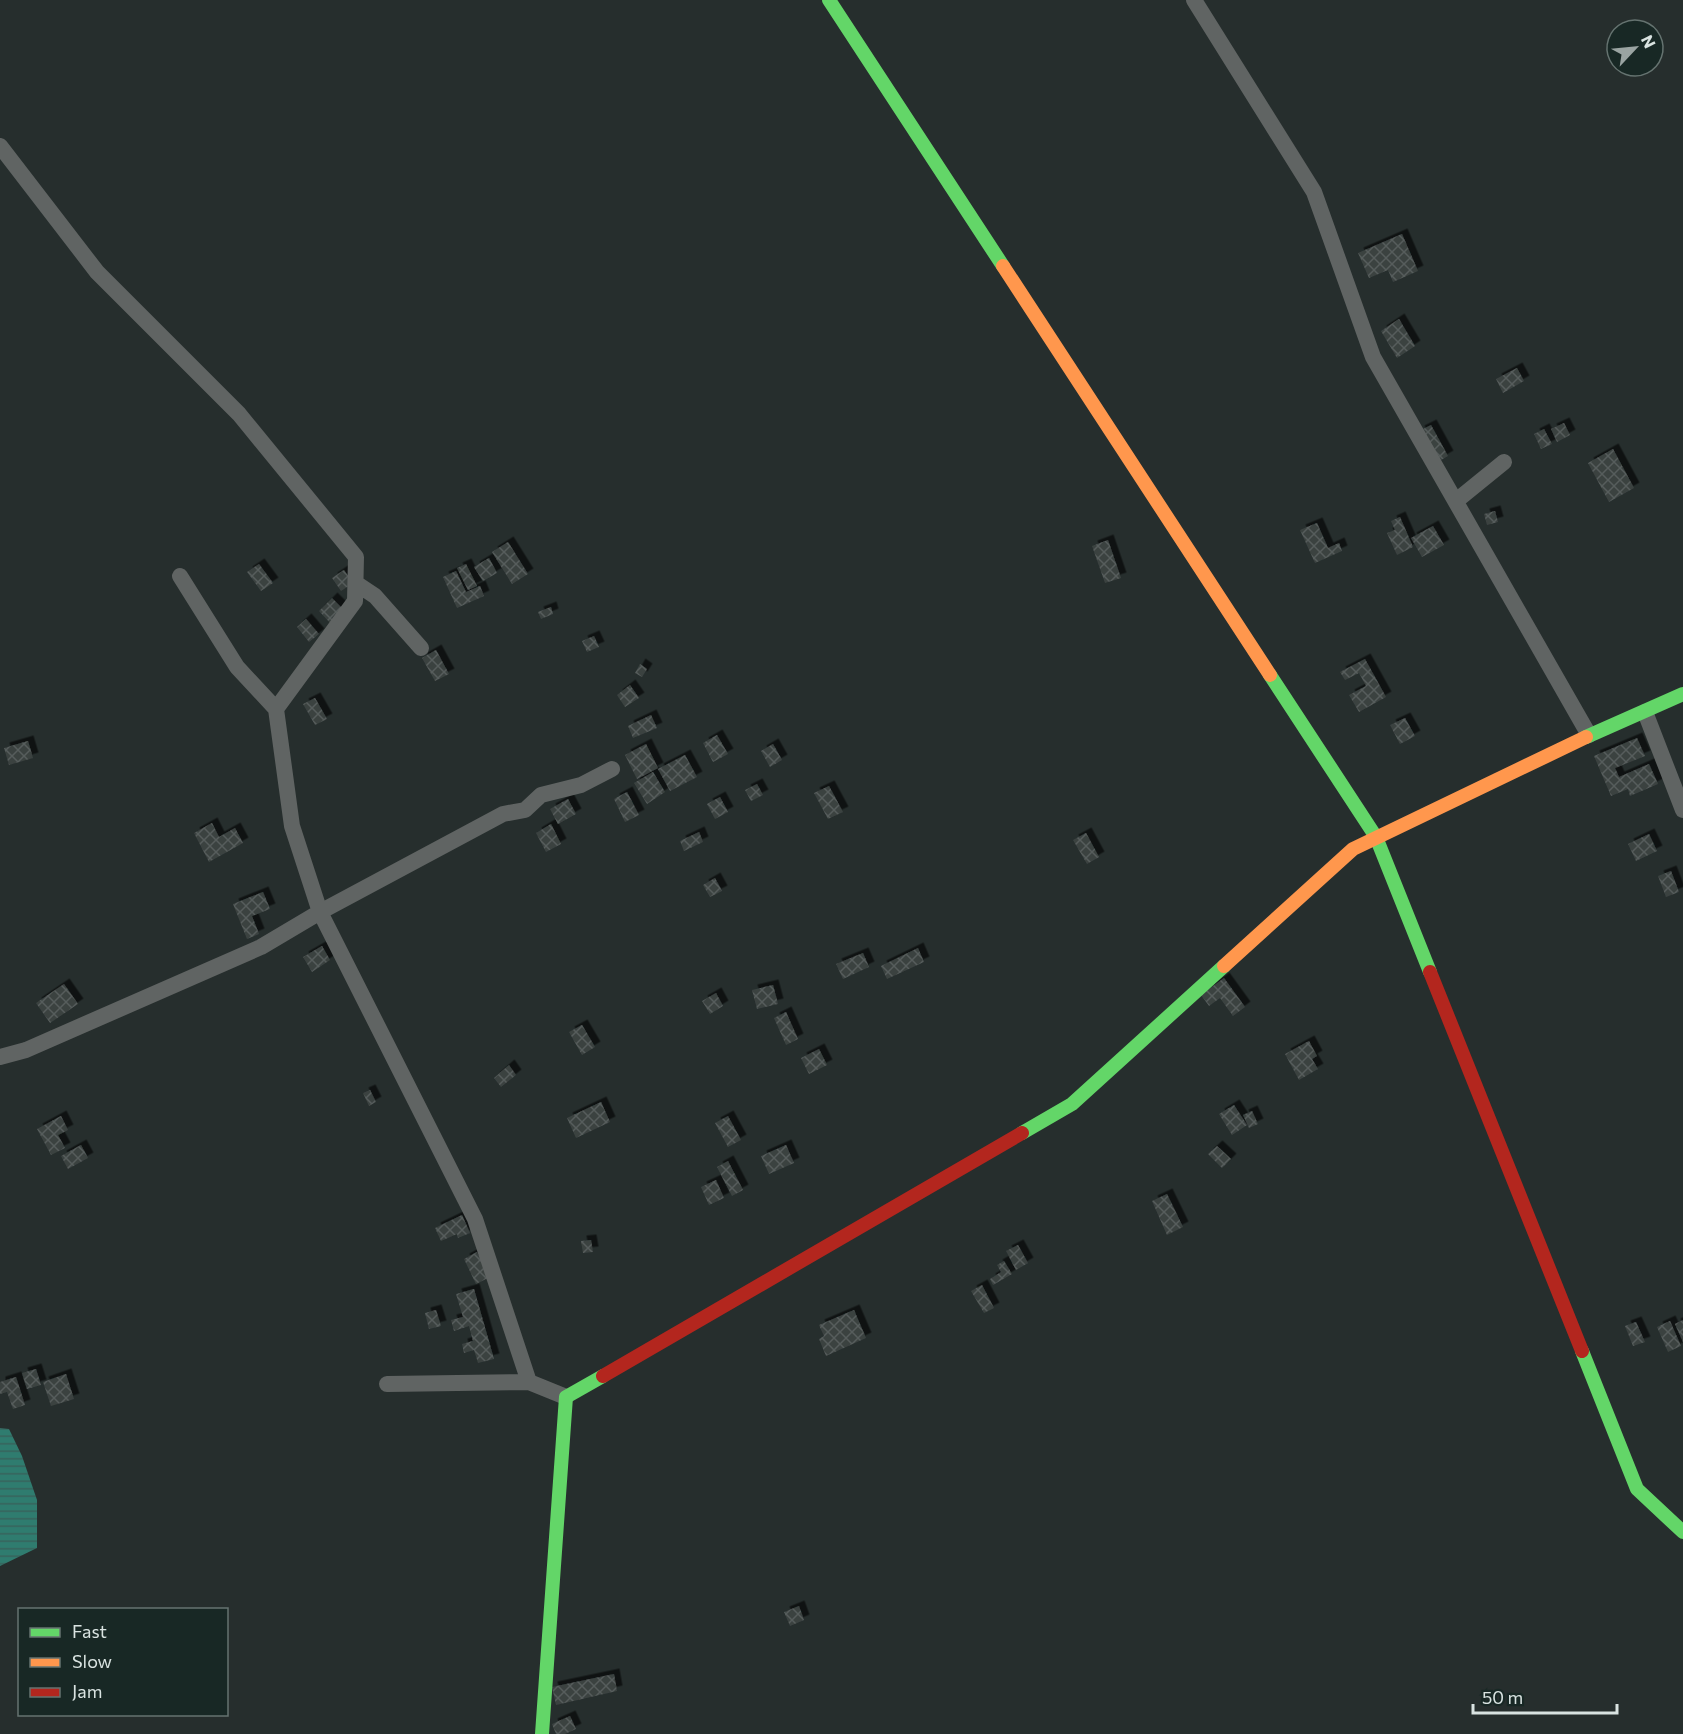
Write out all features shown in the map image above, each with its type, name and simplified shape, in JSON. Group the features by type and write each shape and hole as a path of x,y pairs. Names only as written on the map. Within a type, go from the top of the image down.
{"street":[{"path":"829,0 1376,837 1637,1489 1683,1532"},
{"path":"1194,0 1314,192 1373,357 1589,735"},
{"path":"0,146 97,272 239,414 356,557 355,601 276,709"},
{"path":"1456,501 1504,462"},
{"path":"180,576 237,667 276,709 292,826 320,912 475,1219 529,1382"},
{"path":"357,584 375,596 421,648"},
{"path":"566,1397 1072,1104 1353,849 1589,735 1683,694"},
{"path":"1645,712 1683,810"},
{"path":"0,1057 26,1050 261,947 320,912 503,814 525,810 542,795 581,785 612,769"},
{"path":"387,1384 529,1382 566,1397"},
{"path":"542,1734 566,1397"}],"shaded area":[{"path":"0,1428 9,1429 22,1456 37,1500 37,1548 0,1566"}],"building":[{"path":"1402,234 1418,271 1393,282 1388,270 1369,278 1358,253"},
{"path":"1399,319 1415,346 1397,358 1381,331"},
{"path":"1517,368 1524,381 1503,393 1496,379"},
{"path":"1564,423 1570,435 1557,442 1551,429"},
{"path":"1431,425 1448,456 1436,463 1419,431"},
{"path":"1544,429 1552,444 1541,449 1534,434"},
{"path":"1613,449 1634,488 1609,502 1588,463"},
{"path":"1495,511 1498,522 1487,525 1484,514"},
{"path":"1400,517 1413,547 1397,555 1387,533 1395,530 1391,521"},
{"path":"1317,523 1328,548 1339,543 1342,551 1315,563 1300,530"},
{"path":"1433,526 1444,545 1422,557 1411,538"},
{"path":"1108,540 1121,578 1105,583 1092,546"},
{"path":"508,542 528,574 512,584 492,552"},
{"path":"489,558 497,573 483,581 474,567"},
{"path":"259,564 273,583 261,591 247,572"},
{"path":"466,564 477,586 468,590 457,568"},
{"path":"344,570 353,583 341,591 332,578"},
{"path":"456,571 466,592 480,586 484,596 457,608 443,577"},
{"path":"332,598 345,611 332,625 319,611"},
{"path":"551,607 553,614 541,619 538,612"},
{"path":"306,619 319,634 309,642 297,627"},
{"path":"594,636 599,647 587,652 582,641"},
{"path":"436,650 449,674 435,681 422,658"},
{"path":"1365,659 1386,697 1359,712 1349,695 1366,686 1359,673 1345,680 1340,672"},
{"path":"640,664 647,669 642,677 635,673"},
{"path":"630,685 639,698 625,707 617,695"},
{"path":"315,698 327,719 315,725 303,704"},
{"path":"651,715 657,728 633,738 628,726"},
{"path":"1405,718 1415,736 1400,744 1390,725"},
{"path":"717,735 728,754 713,762 703,743"},
{"path":"1637,738 1645,756 1615,768 1619,777 1649,764 1658,784 1630,796 1628,789 1611,796 1594,756"},
{"path":"28,741 33,758 9,765 4,748"},
{"path":"646,744 658,768 637,779 625,755"},
{"path":"773,744 782,760 770,767 761,751"},
{"path":"685,755 697,777 670,791 658,769"},
{"path":"653,772 665,792 647,804 634,783"},
{"path":"757,784 763,795 751,801 745,790"},
{"path":"829,786 843,812 828,819 814,793"},
{"path":"627,792 639,815 625,822 614,799"},
{"path":"720,797 728,812 715,819 707,804"},
{"path":"568,799 576,814 558,824 550,809"},
{"path":"212,823 219,837 235,828 243,843 209,862 194,833"},
{"path":"551,824 561,844 546,852 536,833"},
{"path":"699,832 703,842 684,851 680,841"},
{"path":"1086,833 1099,857 1087,864 1073,840"},
{"path":"1649,834 1657,851 1636,861 1628,844"},
{"path":"1671,871 1679,892 1666,897 1658,876"},
{"path":"715,878 722,891 710,897 703,885"},
{"path":"263,892 270,909 252,916 259,934 247,939 233,904"},
{"path":"322,946 330,960 312,972 303,957"},
{"path":"918,948 924,962 887,979 881,966"},
{"path":"863,953 869,967 843,979 836,964"},
{"path":"1224,978 1245,1007 1233,1016 1220,998 1209,1006 1201,995"},
{"path":"64,984 78,1004 50,1023 36,1003"},
{"path":"773,985 778,1004 757,1009 752,990"},
{"path":"716,993 723,1006 710,1014 702,1001"},
{"path":"786,1012 798,1039 786,1045 774,1018"},
{"path":"582,1025 595,1047 582,1055 569,1032"},
{"path":"1309,1041 1317,1056 1312,1059 1318,1069 1299,1080 1285,1054"},
{"path":"819,1049 827,1065 809,1074 801,1058"},
{"path":"509,1065 516,1075 501,1087 494,1078"},
{"path":"370,1090 376,1102 369,1106 363,1093"},
{"path":"601,1102 610,1122 576,1138 567,1118"},
{"path":"1234,1105 1247,1125 1232,1135 1219,1114"},
{"path":"1252,1111 1258,1124 1249,1128 1243,1115"},
{"path":"61,1116 68,1130 58,1135 65,1148 51,1155 37,1129"},
{"path":"728,1116 741,1140 728,1147 715,1123"},
{"path":"81,1145 88,1158 68,1169 61,1156"},
{"path":"786,1145 794,1163 769,1174 761,1156"},
{"path":"1217,1146 1231,1159 1222,1168 1208,1154"},
{"path":"728,1161 743,1190 732,1196 717,1167"},
{"path":"716,1180 724,1198 709,1205 701,1187"},
{"path":"1167,1194 1183,1227 1167,1235 1152,1201"},
{"path":"462,1215 470,1233 458,1238 457,1234 441,1241 435,1228"},
{"path":"591,1240 593,1252 583,1253 581,1241"},
{"path":"1018,1245 1028,1263 1016,1270 1006,1251"},
{"path":"477,1252 490,1277 476,1284 464,1259"},
{"path":"1004,1261 1012,1274 993,1285 990,1279 1001,1272 997,1265"},
{"path":"982,1285 994,1308 984,1313 971,1291"},
{"path":"474,1289 494,1359 478,1363 474,1350 464,1353 462,1344 473,1341 469,1326 454,1331 451,1320 463,1317 456,1294"},
{"path":"436,1310 441,1326 429,1329 425,1313"},
{"path":"854,1310 866,1338 826,1356 819,1339 824,1336 819,1325"},
{"path":"1683,1320 1683,1342 1675,1324"},
{"path":"1670,1321 1681,1346 1668,1352 1657,1327"},
{"path":"1636,1322 1645,1342 1633,1346 1625,1326"},
{"path":"36,1369 41,1385 27,1389 22,1373"},
{"path":"66,1374 74,1399 51,1406 43,1382"},
{"path":"16,1377 25,1405 13,1409 7,1392 0,1394 0,1382"},
{"path":"799,1606 804,1620 790,1626 784,1612"},
{"path":"614,1674 617,1691 556,1705 552,1687"},
{"path":"570,1716 576,1729 565,1734 556,1734 552,1724"}],"traffic: fast":[{"path":"829,0 1003,266"},
{"path":"1270,675 1376,837 1430,972"},
{"path":"1586,737 1683,694"},
{"path":"1022,1133 1072,1104 1224,966"},
{"path":"1582,1351 1637,1489 1683,1532"},
{"path":"542,1734 566,1397 603,1376"}],"traffic: slow":[{"path":"1003,266 1270,675"},
{"path":"1224,966 1353,849 1586,737"}],"traffic: jam":[{"path":"1430,972 1582,1351"},
{"path":"603,1376 1022,1133"}]}
